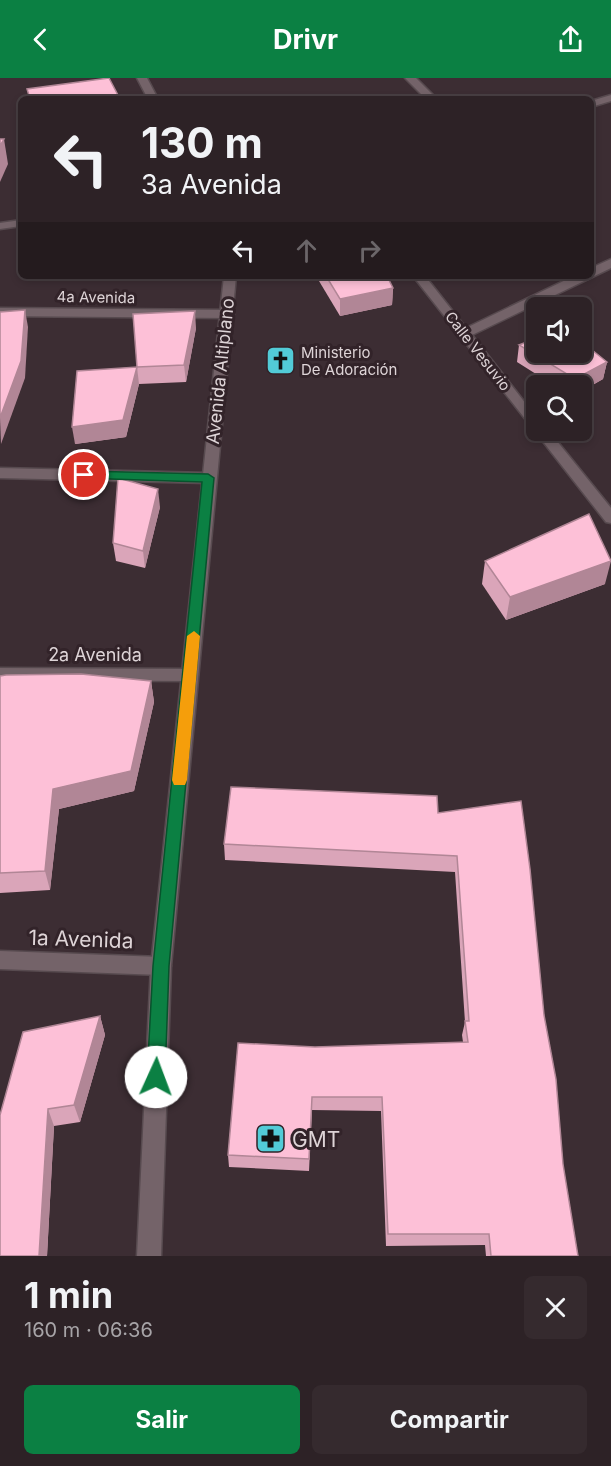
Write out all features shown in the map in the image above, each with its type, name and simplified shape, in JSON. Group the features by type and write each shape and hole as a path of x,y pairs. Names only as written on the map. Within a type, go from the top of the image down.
{"street":[{"path":"142,78 151,96"},
{"path":"410,78 429,96"},
{"path":"594,103 611,98"},
{"path":"0,225 18,223"},
{"path":"594,272 611,263"},
{"name":"Avenida Altiplano","path":"149,1256 161,966 208,478 228,314 230,279"},
{"name":"Calle Vesuvio","path":"421,279 526,412"},
{"path":"463,334 578,279"},
{"name":"4a Avenida","path":"0,312 228,314"},
{"path":"549,441 609,513"},
{"path":"0,473 208,478"},
{"name":"2a Avenida","path":"0,674 190,675"},
{"name":"1a Avenida","path":"0,960 161,966"}],"building":[{"path":"109,78 118,96 29,96 27,89"},
{"path":"328,279 388,279 393,288 340,299"},
{"path":"25,310 21,361 0,418 0,312"},
{"path":"195,311 184,365 137,367 133,314"},
{"path":"526,342 526,349 519,345"},
{"path":"592,350 607,362 583,375 568,375 549,363 592,363"},
{"path":"137,367 123,420 72,427 77,371"},
{"path":"118,478 158,489 143,551 113,543"},
{"path":"589,514 611,561 510,597 485,561"},
{"path":"81,674 151,681 131,771 53,789 45,871 0,873 0,676"},
{"path":"231,787 437,796 438,813 521,801 544,1015 556,1079 563,1164 578,1256 491,1256 489,1234 388,1234 382,1097 312,1097 309,1159 228,1155 238,1043 315,1047 468,1042 465,1021 469,1021 457,856 224,844"},
{"path":"100,1016 74,1105 48,1109 39,1256 0,1256 0,1115 23,1032"}],"slow traffic":[{"path":"179,780 194,636"}],"place":[{"name":"Ministerio De Adoración","path":"280,361"},
{"name":"GMT","path":"271,1139"}],"route":[{"path":"84,475 208,478 161,966 156,1077"}]}
